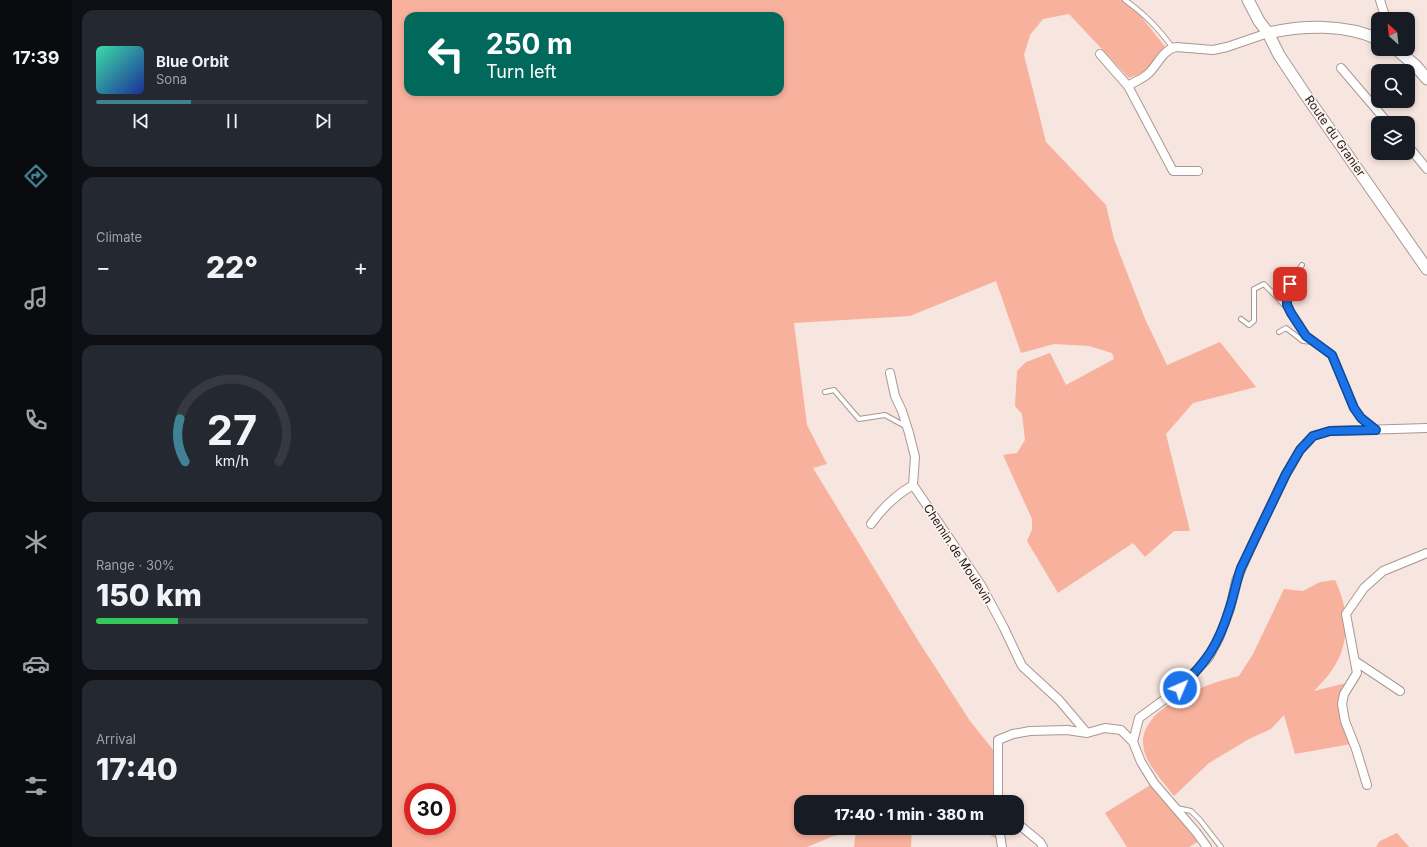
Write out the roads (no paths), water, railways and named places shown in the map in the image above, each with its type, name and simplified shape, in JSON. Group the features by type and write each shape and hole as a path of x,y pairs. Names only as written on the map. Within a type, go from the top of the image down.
{"street":[{"name":"Route du Granier","path":"1248,0 1279,55 1304,94 1427,269"},
{"path":"1380,0 1384,12"},
{"path":"1128,86 1149,73 1166,52 1173,48 1213,50 1268,34 1295,29 1333,28 1363,33 1371,36"},
{"path":"1100,54 1128,86 1173,171 1198,171"},
{"path":"1405,56 1427,79"},
{"path":"1341,68 1382,116"},
{"path":"1415,154 1427,168"},
{"path":"871,524 880,511 898,494 913,485 915,457 908,427 895,396 890,373"},
{"path":"1133,742 1139,718 1180,688 1208,657 1216,644 1230,609 1236,581 1241,568 1286,474 1300,450 1313,436 1330,431 1427,428"},
{"name":"Chemin de Moulevin","path":"913,485 981,585 1022,666 1060,700 1087,733"},
{"path":"1367,785 1356,749 1345,721 1342,704 1344,694 1357,673 1346,614 1364,588 1383,572 1427,552"},
{"path":"1355,661 1400,691"},
{"path":"998,795 998,740 1013,734 1030,731 1067,730 1087,733 1105,728 1121,730 1133,742 1141,762 1154,783 1207,847"},
{"path":"1024,829 1040,842 1043,847"},
{"path":"1000,835 1002,847"}],"lane":[{"path":"1125,0 1145,14 1173,48"},
{"path":"1302,265 1290,284 1287,293 1287,305 1301,330 1313,342 1332,355 1354,408 1361,418 1376,430"},
{"path":"1241,319 1248,325 1254,321 1254,289 1264,284 1291,313"},
{"path":"1279,332 1286,328 1303,341 1313,342"},
{"path":"825,392 834,390 859,418 885,415 908,427"},
{"path":"1175,807 1191,811 1221,847"}]}
